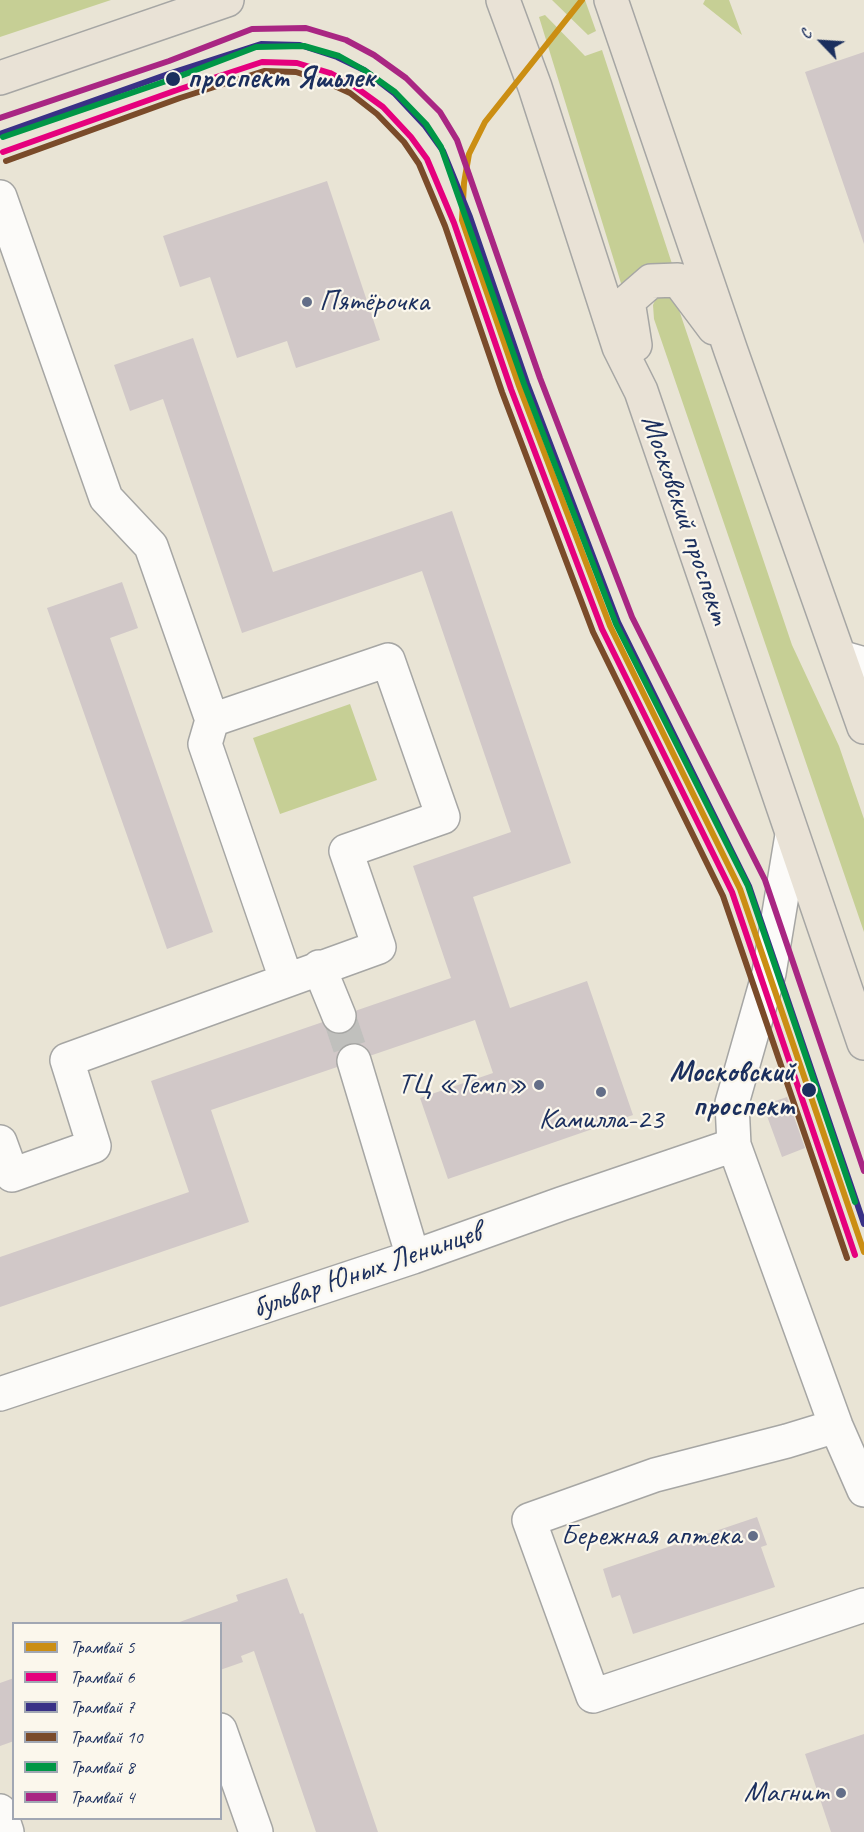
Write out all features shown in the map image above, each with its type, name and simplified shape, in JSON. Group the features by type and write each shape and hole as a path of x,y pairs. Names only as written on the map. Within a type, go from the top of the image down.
{"main road":[{"path":"0,78 227,0"},
{"name":"Московский проспект","path":"503,0 535,87 619,347 641,391 864,1042"},
{"path":"612,0 732,351 852,660 864,728"},
{"path":"641,391 628,301 651,281 678,280 732,351"}],"street":[{"path":"2,209 106,498 151,546 212,720 205,744 286,979"},
{"path":"0,1142 12,1175 93,1146 67,1060 286,979 380,947 346,850 443,817 388,660 212,720"},
{"path":"852,660 864,683"},
{"path":"792,834 769,973 732,1103 734,1145 836,1426 864,1490"},
{"path":"320,967 339,1016"},
{"path":"354,1061 413,1257"},
{"name":"бульвар Юных Ленинцев","path":"0,1394 413,1257 734,1145"},
{"path":"836,1426 788,1441 656,1475 529,1520 593,1696 864,1605"},
{"path":"222,1736 256,1832"},
{"path":"0,1811 7,1832"}],"green space":[{"path":"0,0 111,0 0,37"},
{"path":"552,0 585,0 596,31 588,35"},
{"path":"705,0 729,0 742,35 703,4"},
{"path":"545,15 585,56 602,50 676,276 624,293 539,17"},
{"path":"665,294 676,301 792,645 839,746 864,819 864,932 654,319 653,305 657,296"},
{"path":"350,704 377,780 280,814 253,738"}],"building":[{"path":"864,52 864,244 805,72"},
{"path":"327,181 380,340 296,368 287,341 237,358 210,277 180,287 163,236"},
{"path":"193,338 273,572 452,511 571,863 473,897 510,1008 587,981 633,1115 448,1179 420,1098 493,1073 475,1020 211,1110 249,1222 0,1307 0,1257 189,1192 151,1081 451,978 413,866 511,832 422,571 242,633 163,399 130,411 114,365"},
{"path":"122,582 138,628 110,638 213,932 167,949 47,608"},
{"path":"787,1097 805,1148 782,1157 763,1105"},
{"path":"757,1517 767,1545 761,1547 775,1587 633,1634 620,1595 612,1598 603,1569"},
{"path":"287,1578 300,1614 303,1613 378,1832 316,1832 254,1651 241,1656 243,1662 222,1669 222,1622 180,1622 238,1601 236,1595"},
{"path":"12,1679 12,1742 0,1746 0,1683"},
{"name":"Магнит","path":"864,1734 864,1832 831,1832 805,1754"}],"tunnel":[{"path":"339,1016 354,1061"}],"tram line":[{"name":"5","path":"582,0 485,122 469,154 464,183 462,220 519,386 610,626 740,889 864,1252"},
{"name":"4","path":"0,118 169,61 252,29 306,28 346,40 374,55 406,78 440,112 457,140 540,378 632,617 765,880 864,1171"},
{"name":"7","path":"0,134 171,73 261,44 300,45 337,57 364,70 394,93 425,126 443,151 470,217 527,383 618,622 749,886 864,1224"},
{"name":"8","path":"3,137 175,78 256,47 304,46 339,56 395,92 426,124 441,147 524,384 616,624 748,886 855,1202"},
{"name":"6","path":"3,152 262,62 297,63 330,73 354,86 383,107 411,137 427,159 454,223 511,389 602,629 732,892 855,1255"},
{"name":"10","path":"6,161 180,98 264,71 296,72 350,93 377,114 404,142 419,164 445,226 502,392 593,632 723,896 847,1258"}],"place":[{"name":"проспект Яшьлек","path":"173,79"},
{"name":"Пятёрочка","path":"307,302"},
{"name":"ТЦ «Темп»","path":"539,1085"},
{"name":"Московский проспект","path":"809,1090"},
{"name":"Камилла-23","path":"601,1092"},
{"name":"Бережная аптека","path":"753,1536"},
{"name":"Магнит","path":"841,1793"}]}
